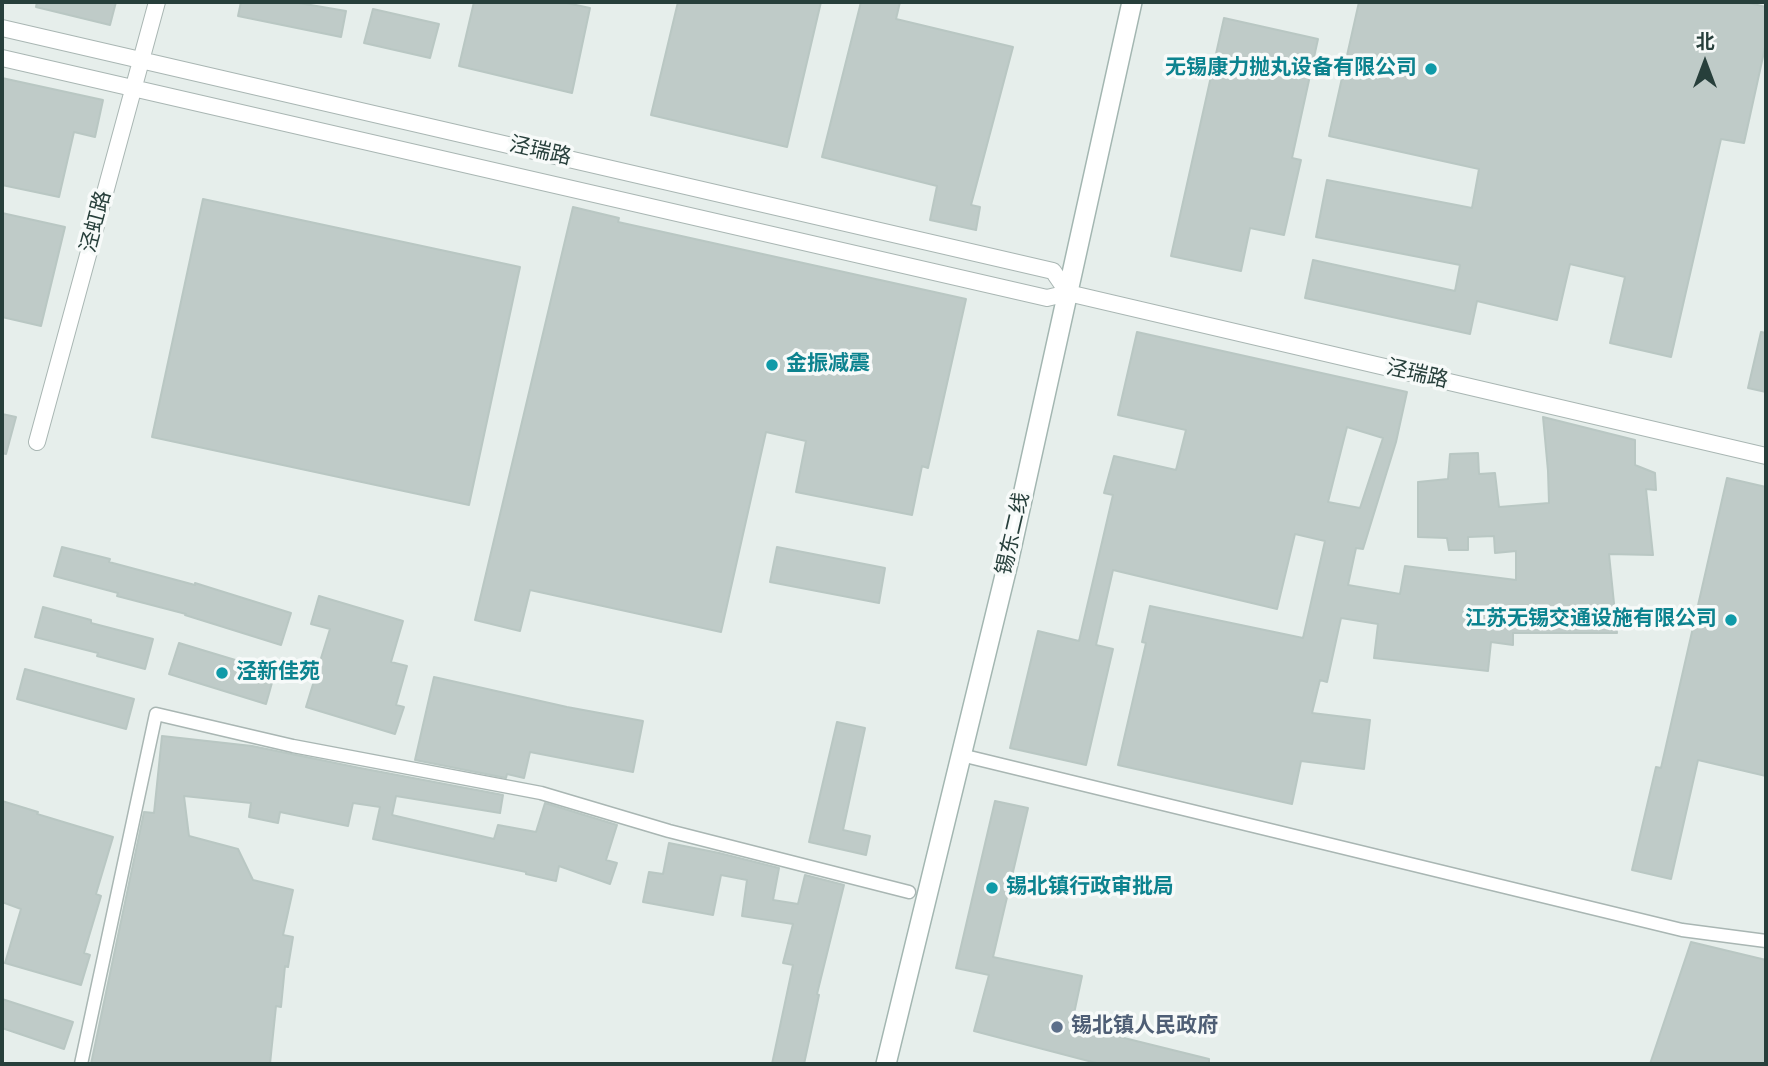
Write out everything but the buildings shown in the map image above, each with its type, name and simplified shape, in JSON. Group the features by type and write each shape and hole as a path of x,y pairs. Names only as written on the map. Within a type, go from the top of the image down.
{"main road":[{"name":"锡东二线","path":"886,1064 1008,563 1132,2"}],"street":[{"name":"泾虹路","path":"37,442 157,2"},
{"name":"泾瑞路","path":"2,28 1053,271 1068,293"},
{"name":"泾瑞路","path":"2,58 1047,298 1068,293 1766,456"},
{"path":"81,1064 156,714 293,746 541,793 669,831 909,892"},
{"path":"961,755 1682,930 1766,941"}],"place":[{"name":"无锡康力抛丸设备有限公司","path":"1431,69"},
{"name":"金振减震","path":"772,365"},
{"name":"江苏无锡交通设施有限公司","path":"1731,620"},
{"name":"泾新佳苑","path":"222,673"},
{"name":"锡北镇行政审批局","path":"992,888"},
{"name":"锡北镇人民政府","path":"1057,1027"}]}
